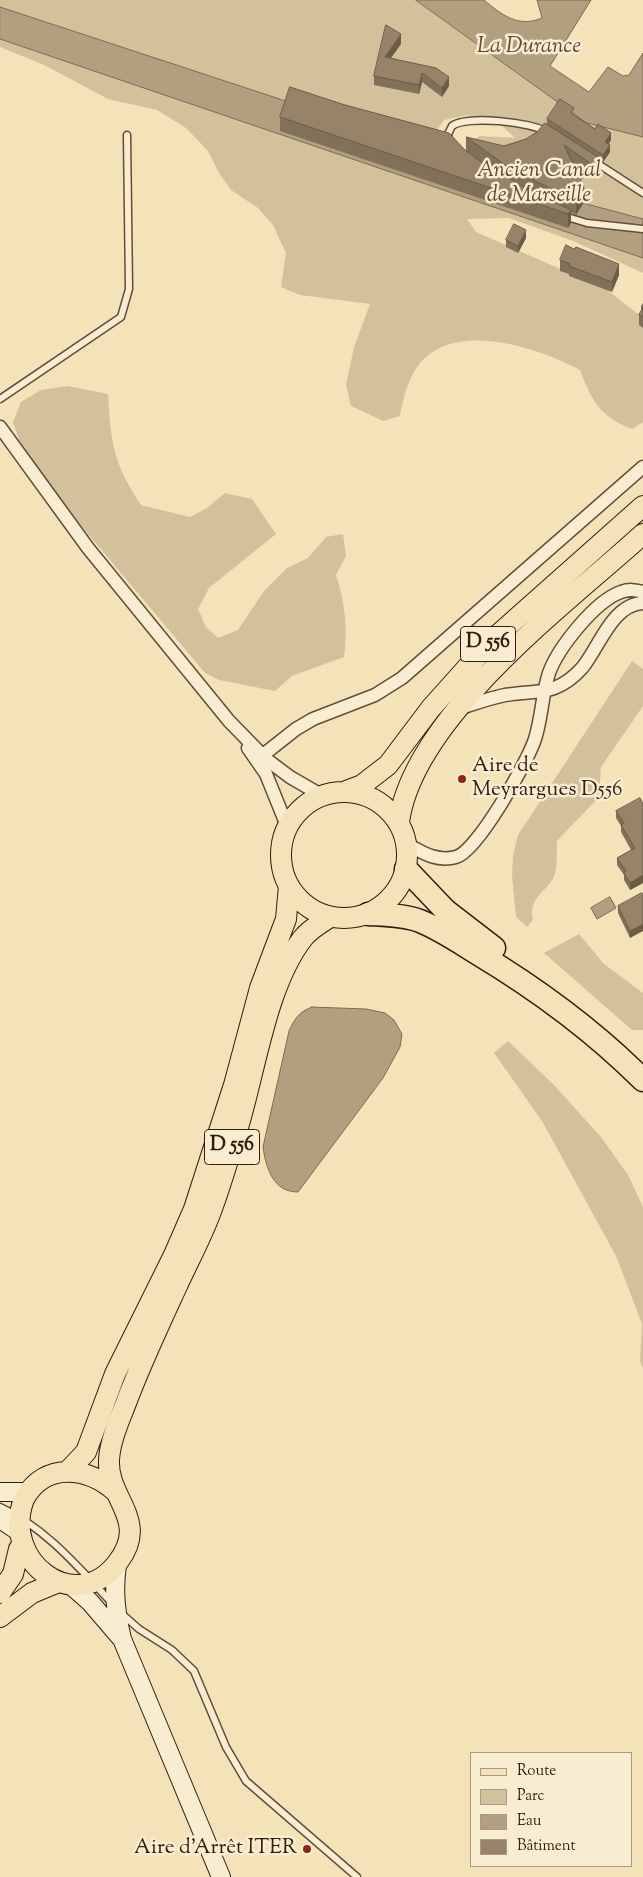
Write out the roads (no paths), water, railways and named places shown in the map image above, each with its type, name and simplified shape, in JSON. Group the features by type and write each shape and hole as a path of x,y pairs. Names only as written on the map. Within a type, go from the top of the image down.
{"highway":[{"path":"406,869 446,911 476,936 537,977 643,1058"},
{"path":"368,914 397,915 420,921 492,962 537,992 593,1035 643,1080"}],"main road":[{"name":"D 556","path":"346,791 362,785 388,765 431,708 491,641 643,506"},
{"name":"D 556","path":"399,822 410,780 418,765 458,708 526,638 643,534"},
{"path":"346,791 362,794 377,800 389,810 399,822 407,844 406,869 399,888 386,903 368,914 343,918 330,917 306,906 289,886 282,866 281,846 287,826 301,808 321,795 346,791"},
{"name":"D 556","path":"68,1471 86,1452 115,1374 174,1255 194,1209 234,1086 260,988 286,919 289,886"},
{"name":"D 556","path":"116,1492 109,1460 118,1423 142,1362 210,1214 239,1124 277,990 287,966 304,937 330,917"},
{"path":"122,1640 73,1583 34,1570 19,1549 8,1518 28,1492 53,1474 68,1471 86,1473 103,1480 116,1492 125,1505 129,1520 129,1536 125,1551 117,1565 113,1589 122,1640 221,1877"},
{"path":"0,1492 28,1492"},
{"path":"0,1593 13,1574 19,1549"},
{"path":"0,1617 32,1593 73,1583 97,1580 117,1565"}],"street":[{"path":"0,427 88,548 229,721 266,774 287,826"},
{"path":"263,755 276,743 302,726 375,695 402,678 643,467"},
{"path":"407,844 432,858 458,857 467,852 479,838 523,765 534,741 542,714 544,692 556,657 575,631 600,605 619,592 632,589 643,592"},
{"path":"458,708 491,698 544,692 564,684 582,668 615,618 624,610 643,604"},
{"path":"229,721 263,755 290,777 321,795"}],"lane":[{"path":"453,145 448,137 450,130 456,123 465,121 532,124 557,138"},
{"path":"0,399 121,317 129,289 127,135"},
{"path":"588,158 643,193"},
{"path":"559,214 587,223 643,229"},
{"path":"8,1518 55,1545 73,1583 115,1606 139,1629 183,1659 194,1671 226,1747 246,1781 357,1877"}],"water":[{"name":"La Durance","path":"416,0 484,0 504,15 525,22 542,18 537,0 591,0 550,66 589,92 608,67 623,76 629,75 643,53 643,137 587,123"},
{"name":"Ancien Canal de Marseille","path":"0,7 465,160 481,161 520,155 590,167 574,190 579,202 643,219 643,258 0,39"},
{"path":"610,897 616,908 597,919 591,908"},
{"path":"312,1007 366,1009 385,1013 394,1020 402,1034 400,1047 383,1078 298,1192 282,1188 272,1177 266,1163 263,1147 289,1031 298,1016"}],"place":[{"name":"Aire de Meyrargues D556","path":"462,779"},
{"name":"Aire d'Arrêt ITER","path":"307,1849"}]}
